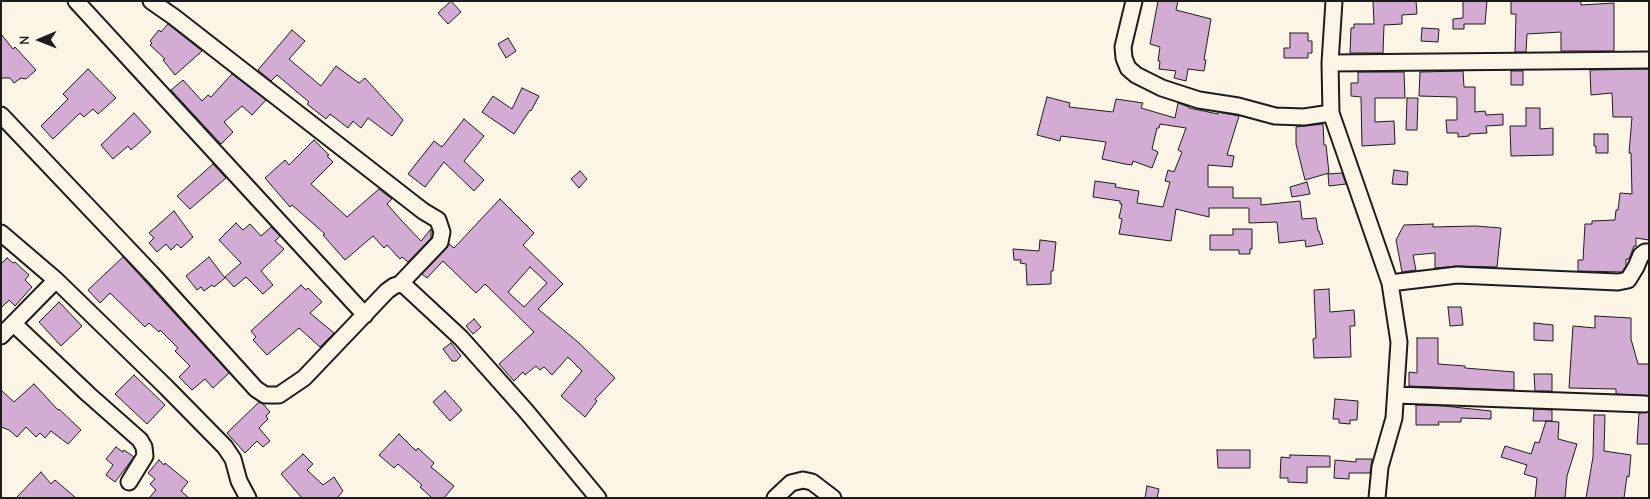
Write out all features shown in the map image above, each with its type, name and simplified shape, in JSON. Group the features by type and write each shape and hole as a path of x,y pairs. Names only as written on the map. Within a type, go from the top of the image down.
{"street":[{"path":"76,1 365,315"},
{"path":"1,115 151,273 256,389 265,395 280,395 304,378 387,291 400,284 440,242 442,232 438,220 151,1"},
{"path":"1134,1 1123,47 1124,58 1128,68 1136,75 1162,88 1200,100 1238,106 1275,116 1304,117 1331,113"},
{"path":"1334,1 1330,63 1331,113 1390,283 1399,342 1394,418 1380,467 1377,498"},
{"path":"1330,63 1649,60"},
{"path":"1,233 56,280 225,447 233,459 239,481 248,498"},
{"path":"1390,283 1457,275 1618,282 1628,280 1641,255 1649,252"},
{"path":"1,336 56,280"},
{"path":"400,284 409,288 461,338 526,410 598,498"},
{"path":"14,324 140,440 144,447 144,456 129,482"},
{"path":"1396,395 1645,404"},
{"path":"775,498 791,483 802,480 812,482 833,498"}],"building":[{"path":"451,1 461,12 448,24 438,13"},
{"path":"1158,1 1178,1 1176,10 1211,19 1204,71 1188,69 1186,81 1174,78 1176,71 1159,69 1160,47 1150,44"},
{"path":"1373,1 1416,1 1417,14 1402,15 1402,24 1384,25 1383,53 1350,53 1351,28 1354,28 1354,24 1374,24"},
{"path":"1463,1 1487,1 1485,24 1464,24 1464,29 1453,29 1453,19 1463,18"},
{"path":"1511,1 1581,1 1581,5 1614,3 1614,51 1561,51 1561,32 1527,34 1526,52 1515,52 1516,14 1511,14"},
{"path":"168,24 202,51 175,75 163,60 165,59 150,45 152,43 150,41 159,30 161,32"},
{"path":"1422,28 1439,29 1438,42 1421,41"},
{"path":"292,30 305,41 289,59 321,86 336,66 359,83 365,78 403,120 392,136 368,118 361,128 353,121 348,128 330,114 326,119 307,104 309,102 277,75 271,81 258,70"},
{"path":"1290,33 1308,33 1308,41 1312,41 1312,53 1308,53 1308,58 1284,58 1284,48 1290,48"},
{"path":"1,34 13,49 15,47 36,70 26,79 21,78 14,83 10,78 1,78"},
{"path":"508,38 516,51 506,58 498,44"},
{"path":"88,69 116,98 98,114 93,109 84,117 80,113 53,139 41,126 68,99 63,94"},
{"path":"1649,69 1649,240 1636,238 1636,246 1634,246 1629,259 1626,259 1626,266 1622,272 1578,271 1578,260 1583,260 1585,224 1592,224 1592,221 1615,220 1620,193 1632,194 1631,153 1629,153 1632,117 1613,117 1612,93 1591,95 1590,70"},
{"path":"1463,71 1464,87 1475,87 1475,112 1485,111 1486,115 1503,114 1503,125 1486,126 1487,133 1458,137 1458,133 1447,133 1446,120 1457,120 1457,98 1419,96 1420,72"},
{"path":"1511,71 1523,71 1523,85 1511,85"},
{"path":"1358,72 1404,72 1405,98 1375,98 1375,122 1394,121 1395,144 1362,146 1361,97 1351,96 1351,83 1358,83"},
{"path":"232,74 266,100 252,115 242,106 224,122 233,132 221,144 171,90 183,80 202,101 208,95 211,97"},
{"path":"522,88 539,96 531,111 514,134 482,112 493,96 512,109"},
{"path":"1047,97 1070,103 1069,107 1113,112 1116,99 1143,103 1141,108 1175,118 1178,103 1189,108 1239,116 1227,155 1234,156 1232,167 1208,165 1208,187 1233,187 1233,198 1261,198 1261,205 1300,201 1302,219 1316,218 1323,244 1306,247 1305,240 1279,243 1277,222 1249,223 1249,208 1209,208 1209,217 1176,209 1171,241 1119,234 1122,219 1119,218 1122,204 1120,204 1120,201 1093,197 1095,181 1116,184 1115,187 1139,191 1137,203 1163,207 1170,182 1165,181 1168,170 1174,172 1182,152 1178,150 1186,128 1160,124 1159,128 1157,128 1152,149 1158,152 1152,168 1133,161 1132,165 1102,159 1106,142 1061,136 1060,141 1037,135"},
{"path":"1407,98 1418,98 1417,130 1406,130"},
{"path":"1526,108 1540,108 1540,129 1553,128 1553,155 1511,156 1510,126 1526,126"},
{"path":"134,113 151,132 131,150 128,146 113,159 101,145"},
{"path":"464,119 484,136 464,161 484,180 474,191 444,162 425,187 408,174 434,141 442,147"},
{"path":"1323,124 1324,145 1326,145 1329,173 1305,180 1296,144 1296,127"},
{"path":"1594,134 1608,134 1608,153 1596,153"},
{"path":"314,140 329,155 327,156 333,162 311,184 347,217 379,189 392,199 387,204 421,241 431,229 431,238 408,262 402,257 400,259 387,245 384,248 373,236 345,260 323,235 325,234 292,205 290,207 265,178 285,160 289,165"},
{"path":"213,164 226,178 190,209 177,196"},
{"path":"1394,170 1408,172 1407,185 1392,184"},
{"path":"580,171 587,179 579,188 571,179"},
{"path":"1342,173 1346,184 1329,186 1328,174"},
{"path":"1307,182 1310,194 1292,197 1290,187"},
{"path":"500,199 534,233 523,245 563,284 538,309 578,342 615,378 595,399 597,401 585,417 561,396 582,371 568,357 552,375 544,367 540,370 536,366 525,375 523,372 514,381 499,364 534,332 485,284 476,293 443,261 427,278 422,274 449,244 454,248","holes":["530,267 547,283 524,307 508,292"]},
{"path":"174,211 193,237 181,248 177,244 171,250 166,244 157,252 149,243 154,238 149,233"},
{"path":"236,223 243,230 250,224 261,236 271,227 280,236 275,241 284,249 261,271 273,285 263,294 246,277 234,287 225,277 241,263 219,240"},
{"path":"1433,224 1433,227 1475,226 1501,228 1497,267 1457,266 1435,268 1435,253 1413,255 1416,270 1402,272 1396,240 1404,225"},
{"path":"1233,229 1252,229 1252,249 1250,249 1250,254 1239,254 1239,250 1210,250 1210,235 1233,235"},
{"path":"1040,240 1056,242 1053,271 1051,271 1051,284 1027,285 1026,264 1020,263 1021,260 1014,260 1013,249 1039,251"},
{"path":"123,257 229,373 213,388 205,379 192,390 179,377 190,366 175,351 178,348 160,330 159,332 149,323 145,327 110,293 100,303 88,290"},
{"path":"209,257 225,278 214,287 212,285 204,291 201,287 197,290 186,276"},
{"path":"7,258 13,263 15,262 29,275 25,280 32,287 15,306 9,300 1,308 1,264"},
{"path":"301,285 306,290 308,288 322,302 310,313 334,333 320,347 299,328 267,355 253,340 256,337 251,331"},
{"path":"1329,289 1330,312 1354,310 1355,326 1350,326 1351,357 1314,358 1313,339 1316,338 1314,290"},
{"path":"59,302 82,326 61,346 39,322"},
{"path":"1448,307 1461,307 1463,325 1450,326"},
{"path":"1595,316 1631,318 1631,339 1638,364 1649,364 1649,396 1616,394 1616,389 1569,388 1573,326 1595,328"},
{"path":"474,319 481,327 473,334 466,326"},
{"path":"1534,323 1553,325 1553,341 1534,340"},
{"path":"1417,338 1438,338 1438,364 1514,372 1514,390 1409,386 1409,372 1417,373"},
{"path":"451,343 461,356 456,361 452,361 443,349"},
{"path":"1534,374 1552,374 1552,391 1535,391"},
{"path":"134,375 165,405 147,424 115,394"},
{"path":"34,384 58,410 81,430 68,444 51,431 45,438 40,433 36,437 26,427 17,437 9,430 1,427 1,390 14,402"},
{"path":"445,391 462,410 450,421 433,402"},
{"path":"1335,399 1358,401 1357,420 1350,420 1350,424 1339,423 1339,419 1333,419"},
{"path":"259,402 270,412 266,416 268,419 259,428 270,441 263,447 257,441 245,453 227,433"},
{"path":"1416,405 1491,411 1491,419 1461,418 1461,422 1438,422 1439,425 1416,425"},
{"path":"1534,409 1552,410 1552,421 1533,421"},
{"path":"1649,412 1649,444 1637,444 1639,413"},
{"path":"1594,415 1605,415 1604,451 1631,455 1629,477 1627,476 1624,498 1586,498 1593,457"},
{"path":"1546,421 1559,422 1558,439 1577,444 1567,476 1565,498 1535,498 1537,478 1524,474 1527,465 1501,457 1505,446 1531,454 1535,442 1539,443"},
{"path":"399,434 416,451 418,448 434,463 431,467 454,486 444,498 432,498 420,487 422,485 398,464 394,468 379,455"},
{"path":"116,447 134,457 115,482 106,475 113,465 106,459"},
{"path":"1217,450 1250,450 1250,468 1218,468"},
{"path":"303,454 313,464 307,470 323,485 334,477 343,491 337,498 302,498 281,474"},
{"path":"1290,455 1330,456 1330,467 1307,467 1307,483 1288,482 1288,478 1280,478 1281,457 1290,458"},
{"path":"1356,459 1372,459 1370,473 1349,473 1349,479 1334,478 1335,460 1356,462"},
{"path":"159,460 188,482 181,491 189,498 149,498 156,490 150,484 155,479 148,473"},
{"path":"41,472 51,484 55,480 76,498 16,498"},
{"path":"1147,486 1159,489 1157,498 1145,498"}]}
